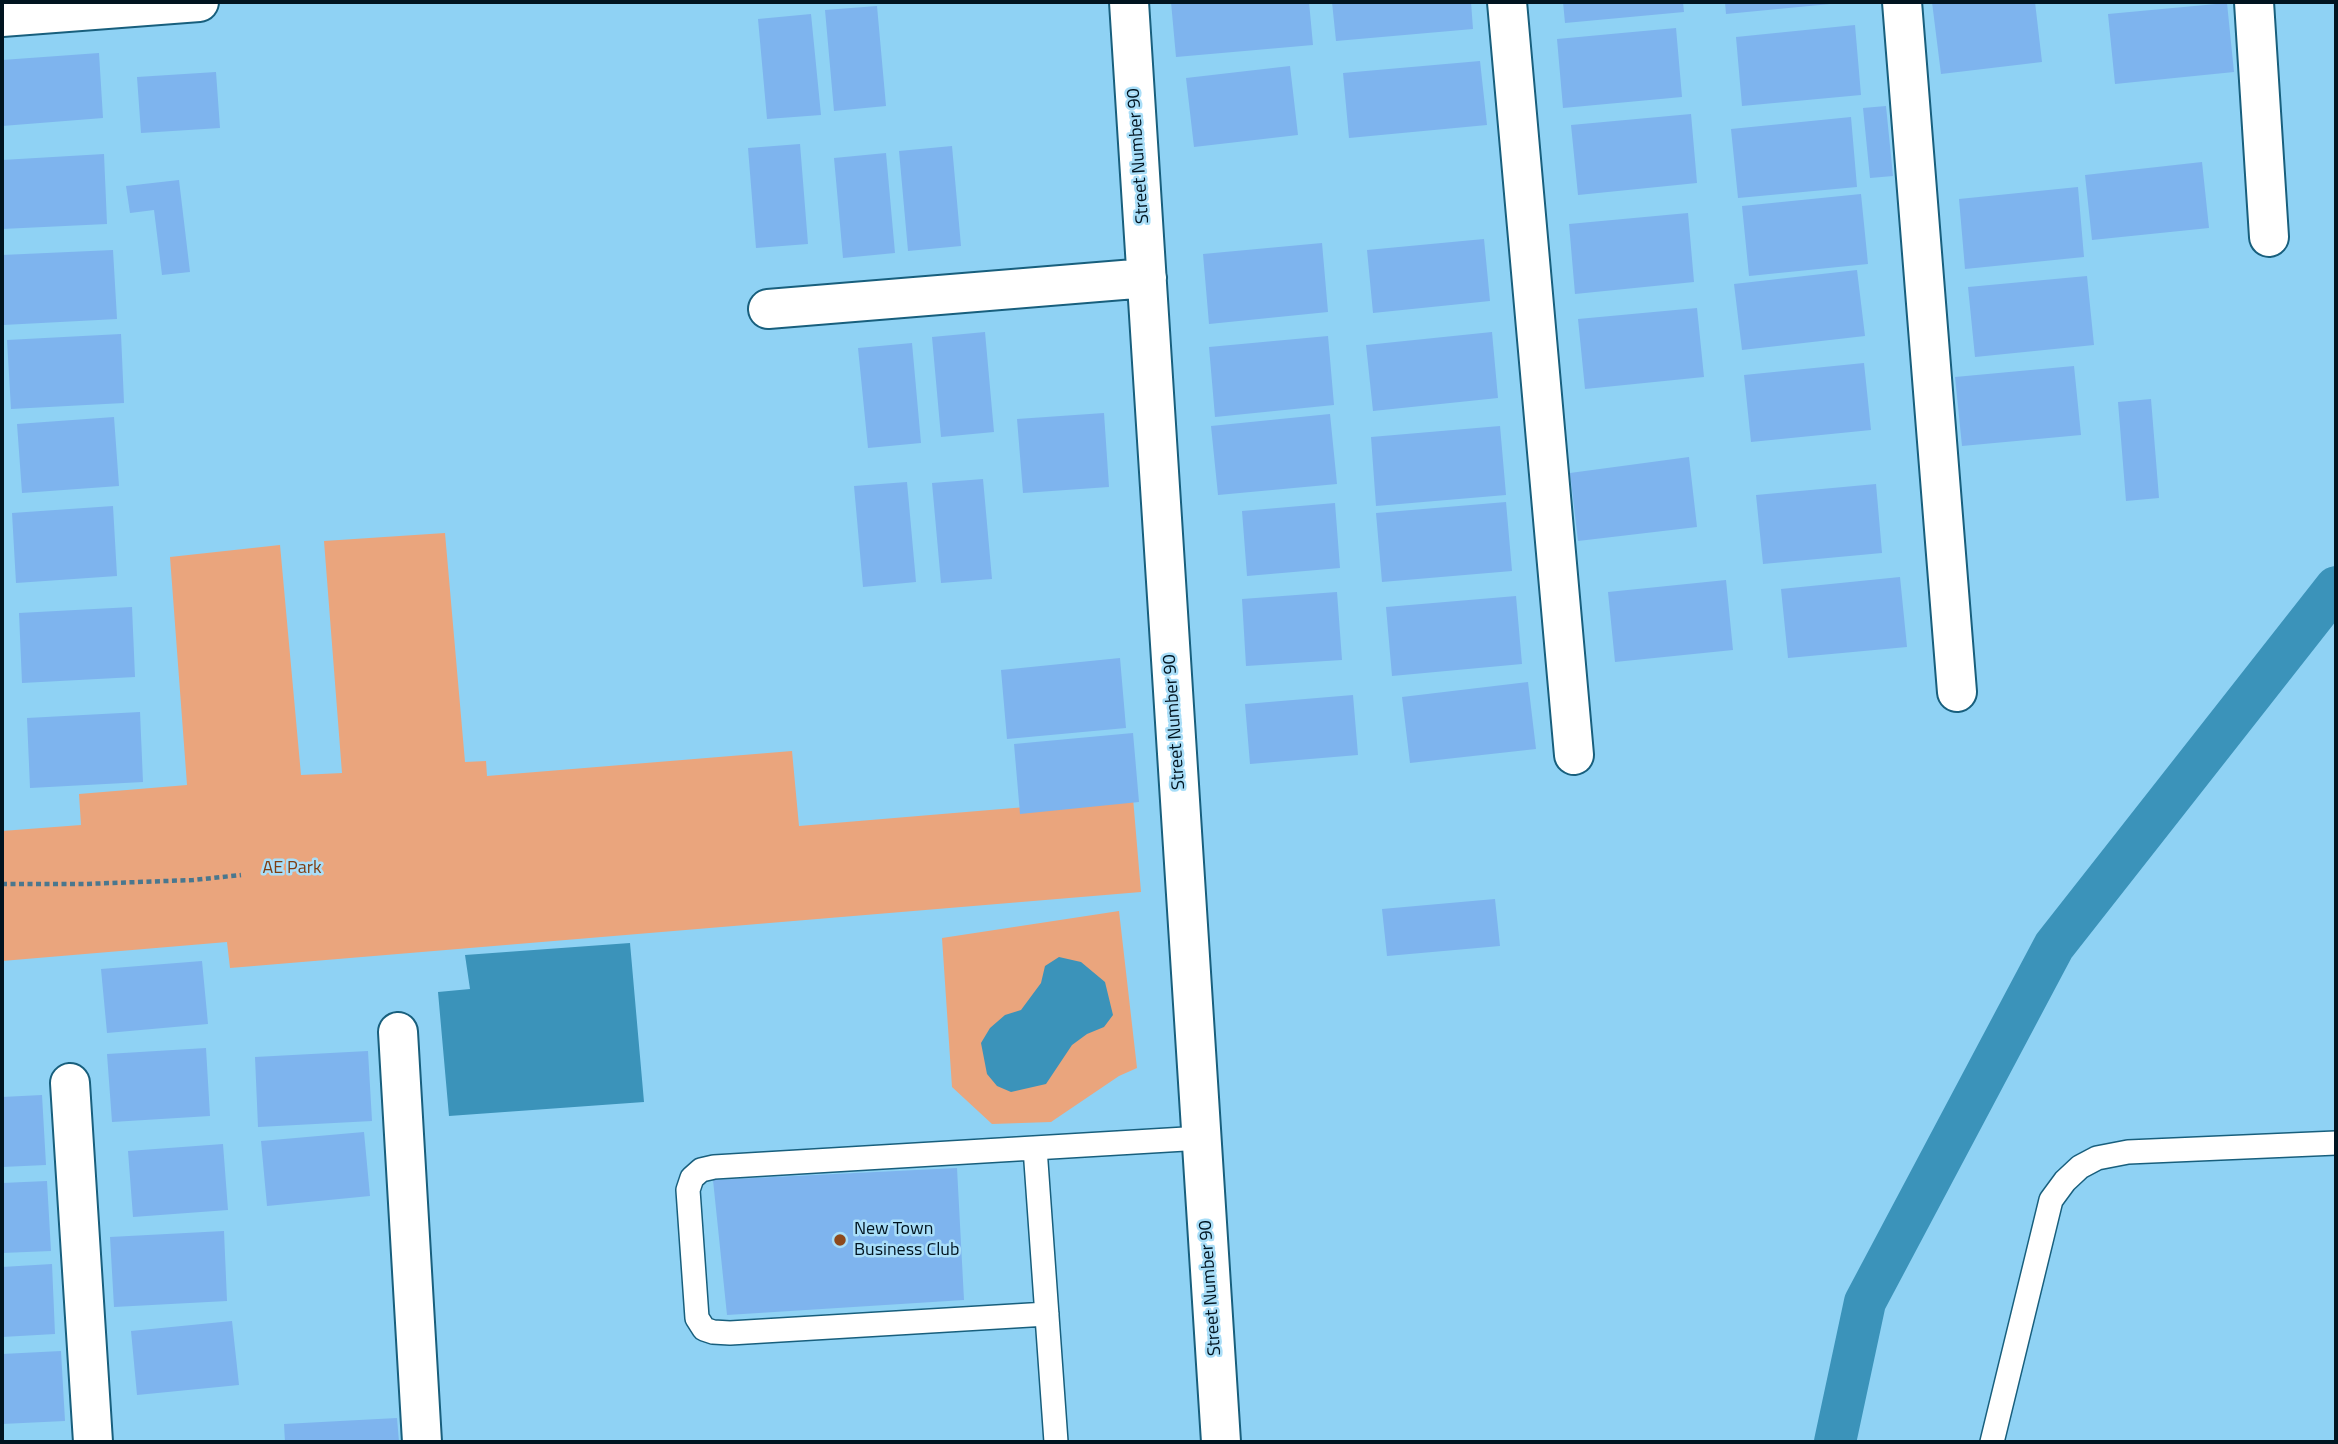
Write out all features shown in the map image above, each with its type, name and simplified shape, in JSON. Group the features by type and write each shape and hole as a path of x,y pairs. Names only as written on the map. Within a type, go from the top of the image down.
{"street":[{"path":"2,17 199,2"},
{"name":"Street Number 90","path":"1129,2 1221,1442"},
{"path":"1507,2 1574,755"},
{"path":"1902,2 1957,692"},
{"path":"2254,2 2269,237"},
{"path":"768,309 1147,278"},
{"path":"398,1032 422,1442"},
{"path":"70,1083 93,1442"}],"lane":[{"path":"1047,1314 730,1333 704,1329 697,1318 688,1190 692,1178 701,1170 714,1167 1202,1138"},
{"path":"1992,1442 2051,1200 2064,1181 2080,1167 2097,1158 2128,1152 2336,1143"},
{"path":"1035,1148 1056,1442"}],"path":[{"path":"2,884 193,880 241,875"}],"green space":[{"name":"AE Park","path":"445,533 465,762 486,761 487,776 792,751 799,826 1133,798 1141,892 230,968 227,942 2,961 2,831 81,825 79,794 187,785 170,557 280,545 301,775 342,773 324,541"},
{"path":"1119,911 1137,1068 1119,1076 1051,1122 992,1124 952,1087 942,938"}],"water":[{"path":"630,943 644,1102 449,1116 438,992 470,989 465,955"},
{"path":"1059,957 1081,962 1105,982 1113,1015 1104,1027 1087,1034 1072,1045 1046,1084 1011,1092 997,1086 987,1074 981,1043 990,1028 1005,1015 1021,1010 1041,983 1045,966"}],"building":[{"path":"1171,2 1309,2 1313,45 1176,57"},
{"path":"1332,2 1471,2 1473,29 1336,41"},
{"path":"1563,2 1683,2 1684,12 1565,23"},
{"path":"1725,2 1830,2 1830,4 1726,14"},
{"path":"1932,2 2035,2 2042,62 1941,74"},
{"path":"2227,3 2234,72 2115,84 2108,14"},
{"path":"877,6 886,106 834,111 825,10"},
{"path":"811,14 821,115 767,119 758,19"},
{"path":"1855,25 1861,95 1742,106 1736,37"},
{"path":"1676,28 1682,97 1563,108 1557,39"},
{"path":"99,53 103,118 2,126 2,60"},
{"path":"1480,61 1487,125 1349,138 1343,73"},
{"path":"1290,66 1298,135 1194,147 1186,78"},
{"path":"216,72 220,128 141,133 137,77"},
{"path":"1886,106 1893,176 1870,178 1863,108"},
{"path":"1691,114 1697,183 1578,195 1571,125"},
{"path":"1851,117 1857,187 1738,198 1731,129"},
{"path":"800,144 808,244 756,248 748,148"},
{"path":"952,146 961,246 908,251 899,151"},
{"path":"886,153 895,253 843,258 834,158"},
{"path":"104,154 107,224 2,229 2,160"},
{"path":"2202,162 2209,228 2092,240 2085,175"},
{"path":"179,180 190,272 162,275 154,210 130,213 126,186"},
{"path":"2078,187 2084,257 1965,269 1959,199"},
{"path":"1861,194 1868,264 1749,276 1742,206"},
{"path":"1688,213 1694,282 1575,294 1569,224"},
{"path":"1484,239 1490,301 1373,313 1367,250"},
{"path":"1322,243 1328,312 1209,324 1203,254"},
{"path":"113,250 117,319 3,325 2,255"},
{"path":"1857,270 1865,336 1742,350 1734,284"},
{"path":"2087,276 2094,345 1975,357 1968,287"},
{"path":"1697,308 1704,377 1585,389 1578,319"},
{"path":"985,332 994,432 941,437 932,337"},
{"path":"1492,332 1498,398 1373,411 1366,345"},
{"path":"121,334 124,403 11,409 7,340"},
{"path":"1328,336 1334,405 1215,417 1209,347"},
{"path":"912,343 921,443 868,448 858,348"},
{"path":"1864,363 1871,430 1751,442 1744,375"},
{"path":"2074,366 2081,435 1962,446 1955,377"},
{"path":"2151,399 2159,498 2126,501 2118,402"},
{"path":"1104,413 1109,487 1023,493 1017,419"},
{"path":"1330,414 1337,484 1218,495 1211,426"},
{"path":"114,417 119,486 22,493 17,424"},
{"path":"1500,426 1506,495 1376,506 1371,437"},
{"path":"1689,457 1697,527 1578,541 1570,473"},
{"path":"983,479 992,579 941,583 932,483"},
{"path":"907,482 916,582 863,587 854,486"},
{"path":"1876,484 1882,553 1763,564 1756,495"},
{"path":"1506,502 1512,571 1382,582 1376,513"},
{"path":"1335,503 1340,568 1247,576 1242,511"},
{"path":"113,506 117,576 16,583 12,513"},
{"path":"1900,577 1907,647 1788,658 1781,589"},
{"path":"1726,580 1733,650 1615,662 1608,592"},
{"path":"1337,592 1342,660 1246,666 1242,599"},
{"path":"1516,596 1522,664 1392,676 1386,607"},
{"path":"132,607 135,677 22,683 19,613"},
{"path":"1120,658 1126,728 1007,739 1001,670"},
{"path":"1528,682 1536,749 1410,763 1402,697"},
{"path":"1353,695 1358,755 1250,764 1245,704"},
{"path":"140,712 143,782 30,788 27,718"},
{"path":"1133,733 1139,802 1020,814 1014,744"},
{"path":"1495,899 1500,946 1387,956 1382,909"},
{"path":"202,961 208,1024 107,1033 101,969"},
{"path":"206,1048 210,1116 112,1122 107,1054"},
{"path":"368,1051 372,1121 258,1127 255,1057"},
{"path":"42,1095 46,1165 2,1167 2,1097"},
{"path":"364,1132 370,1196 267,1206 261,1141"},
{"path":"223,1144 228,1210 133,1217 128,1151"},
{"name":"New Town Business Club","path":"957,1168 964,1300 727,1315 713,1180"},
{"path":"47,1181 51,1251 2,1253 2,1183"},
{"path":"224,1231 227,1301 114,1307 110,1237"},
{"path":"52,1264 55,1334 2,1337 2,1267"},
{"path":"232,1321 239,1385 137,1395 131,1331"},
{"path":"61,1351 65,1421 2,1424 2,1354"},
{"path":"397,1418 399,1442 285,1442 284,1424"}],"waterway":[{"path":"1835,1442 1865,1302 2054,946 2336,587"}],"place":[{"name":"New Town Business Club","path":"840,1240"}]}
